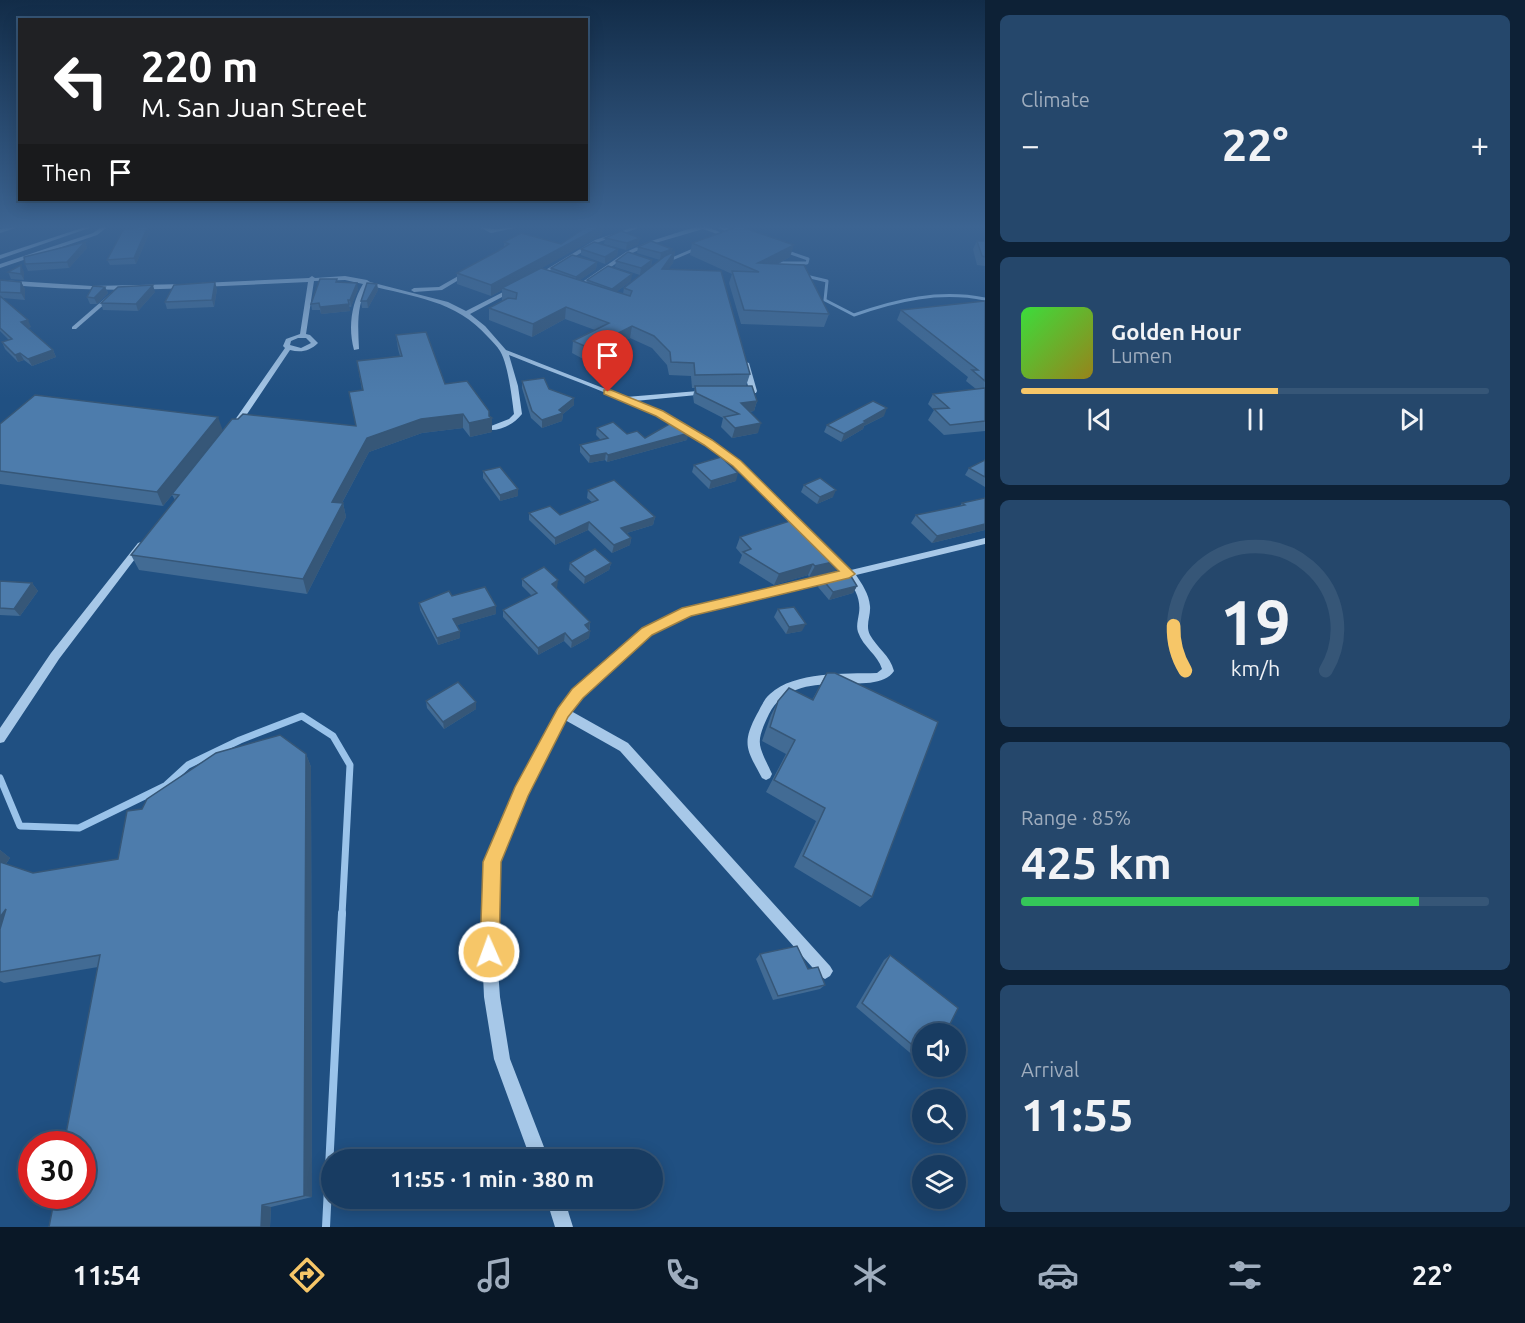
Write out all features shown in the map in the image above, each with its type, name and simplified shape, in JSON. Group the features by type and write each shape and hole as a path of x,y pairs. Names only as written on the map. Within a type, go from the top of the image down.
{"street":[{"path":"12,283 118,289 219,283"},
{"path":"303,336 311,283"},
{"path":"356,349 353,311 358,296 367,283"},
{"path":"371,283 446,303 466,313 483,327 504,351 514,386 518,414 512,421 494,429"},
{"path":"387,289 440,289 450,283"},
{"path":"578,287 583,283"},
{"path":"568,284 587,290"},
{"path":"466,313 519,286"},
{"path":"74,328 90,317 118,289"},
{"path":"227,436 288,348 286,346 288,340 303,336 312,338 315,343 304,349 288,348"},
{"path":"504,351 659,413 708,442 737,463 809,534"},
{"path":"742,391 753,391 744,358"},
{"path":"626,399 686,392 719,392"},
{"path":"1,737 55,656 148,537"},
{"path":"536,1149 501,1059 492,998 488,929 491,873 492,862 520,793 563,713 577,694 647,632 687,612 985,541"},
{"path":"766,774 752,746 752,734 772,698 785,689 811,682 879,677 888,671 887,661 865,636 861,626 865,608 862,593 849,574 825,550"},
{"path":"563,713 624,747 825,971"},
{"path":"558,1209 564,1227"}],"building":[{"path":"0,283 21,283 21,293 0,292"},
{"path":"215,283 212,300 165,302 174,285"},
{"path":"318,283 357,283 348,300 349,304 320,307 319,303 311,304"},
{"path":"367,283 377,284 367,301 361,301"},
{"path":"511,283 590,283 630,296 632,291 624,288 630,283 724,283 750,374 695,375 694,363 671,362 670,352 654,336 632,326 589,348 573,341 609,323 566,307 533,324 489,308 508,298 516,299 517,293 502,288"},
{"path":"596,283 620,283 612,289"},
{"path":"736,283 813,283 829,314 744,310"},
{"path":"153,285 136,304 101,303 118,287"},
{"path":"93,286 105,287 94,298 87,297"},
{"path":"0,296 28,320 21,322 53,350 28,359 20,353 15,355 2,342 12,339 0,328"},
{"path":"985,301 985,381 972,370 978,370 901,310"},
{"path":"426,332 445,384 467,381 492,418 469,423 463,414 421,419 367,438 332,502 343,503 303,579 131,555 179,495 172,494 232,419 238,419 243,414 356,426 349,392 363,390 357,361 402,356 396,335"},
{"path":"544,378 549,389 574,398 559,410 563,413 542,420 532,411 522,381"},
{"path":"695,386 752,386 757,401 741,403 761,423 735,428 724,417 739,414 696,393"},
{"path":"985,388 985,421 950,425 934,409 949,408 933,394"},
{"path":"35,395 218,417 157,492 0,471 0,424"},
{"path":"873,401 887,408 844,434 827,425"},
{"path":"613,422 627,434 637,431 645,438 671,423 689,433 608,455 606,453 590,456 580,445 608,438 597,428"},
{"path":"721,457 738,473 711,481 694,465"},
{"path":"985,460 985,477 969,468"},
{"path":"500,467 518,489 500,495 483,471"},
{"path":"820,478 836,490 820,497 804,485"},
{"path":"614,480 655,517 621,528 631,538 614,545 589,522 555,538 529,513 550,506 560,515 598,500 588,490"},
{"path":"985,498 985,524 937,536 916,515 965,505 962,503"},
{"path":"799,518 842,560 815,566 813,564 779,574 743,552 751,549 740,537"},
{"path":"595,549 611,563 585,577 570,563"},
{"path":"544,567 558,580 552,584 590,622 585,625 590,631 572,641 565,633 538,648 503,610 537,593 522,579"},
{"path":"849,573 857,586 833,592 822,579"},
{"path":"0,581 32,583 14,609 0,608"},
{"path":"485,587 496,606 453,619 460,631 437,638 419,603 449,591 452,596"},
{"path":"794,607 806,624 789,627 778,609"},
{"path":"827,673 835,673 938,722 872,897 803,856 825,808 774,780 795,740 770,727 778,701 789,688 813,700"},
{"path":"458,682 476,702 443,722 426,701"},
{"path":"280,735 306,754 304,1196 262,1205 261,1227 49,1227 52,1209 96,1209 96,1131 66,1131 100,955 0,972 0,929 6,909 0,917 0,862 33,873 118,859 127,811 142,809 147,799 216,753"},
{"path":"797,946 808,969 818,967 825,985 778,996 760,954"},
{"path":"890,955 958,1008 950,1023 912,1023 912,1045 862,1003"}],"waterway":[{"path":"827,283 825,300 854,315 918,298 968,296 985,299"},
{"path":"0,778 20,826 79,828 165,786 188,765 240,740 302,716 333,736 350,765 342,915"},
{"path":"326,1227 342,913"}],"route":[{"path":"489,952 492,862 520,793 563,713 577,694 647,632 687,612 849,574 737,463 708,442 659,413 608,392"}]}
